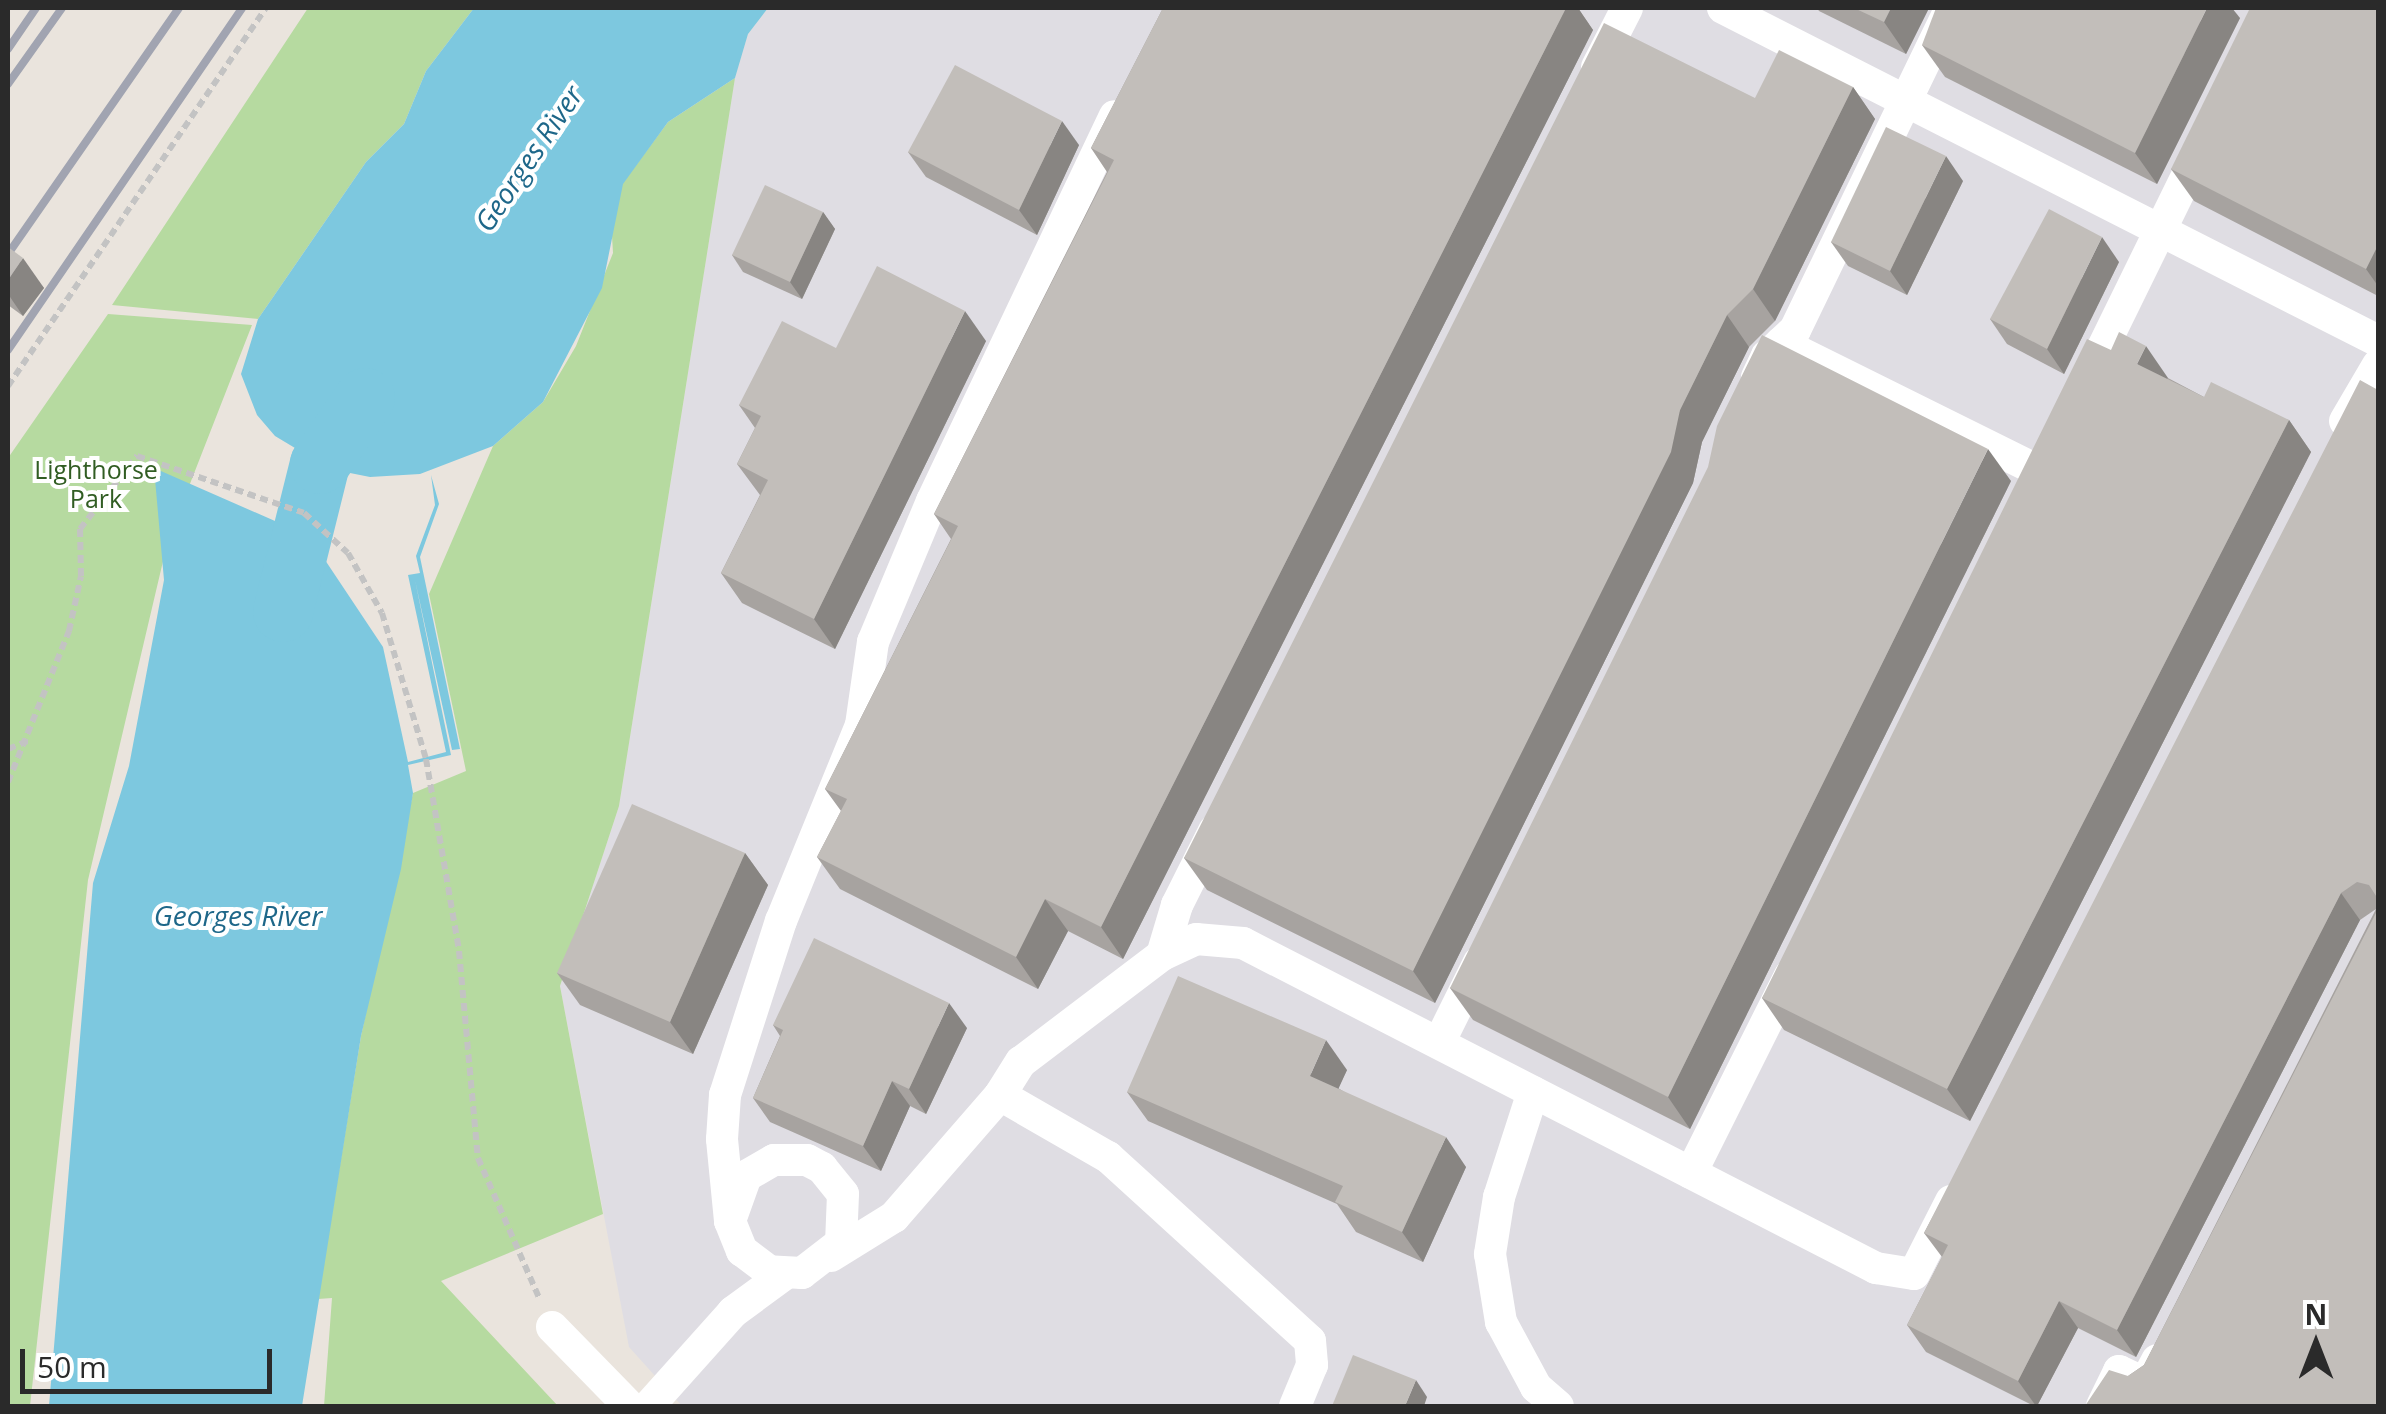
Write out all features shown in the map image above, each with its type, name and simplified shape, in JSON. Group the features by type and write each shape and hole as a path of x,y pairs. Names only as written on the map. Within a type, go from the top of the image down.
{"street":[{"path":"1583,96 1627,8"},
{"path":"1722,8 2378,341"},
{"path":"1744,404 1781,342 1795,330 1951,8"},
{"path":"733,1312 732,1229 722,1139 725,1094 781,921 860,725 873,642 932,501 1133,78"},
{"path":"2023,507 2218,110"},
{"path":"1781,342 2041,472"},
{"path":"2330,452 2378,365"},
{"path":"1162,955 1177,905 1230,799"},
{"path":"1438,1043 1492,936"},
{"path":"649,1406 733,1312 785,1274 818,1267 894,1217 1000,1094 1020,1062 1162,955 1196,939 1243,944 1876,1268 1914,1274 1968,1169"},
{"path":"1691,1173 1805,945"},
{"path":"1532,1092 1498,1197 1490,1254 1501,1322 1536,1387 1558,1406"},
{"path":"1000,1094 1108,1157 1310,1340 1312,1365 1295,1406"},
{"path":"785,1274 754,1263 732,1229 746,1176 774,1160 807,1160 843,1194 846,1227 831,1256"},
{"path":"552,1327 629,1406"},
{"path":"2102,1406 2119,1371 2145,1383 2172,1330"}],"path":[{"path":"8,386 266,8"},
{"path":"8,782 29,741 69,631 81,576 80,530 137,456 304,513 348,553 382,612 426,759 459,951 478,1158 552,1327"},
{"path":"8,748 29,741"}],"shaded area":[{"path":"768,8 2378,8 2378,1406 682,1406 629,1347 560,986 619,806 735,78 748,34"}],"green space":[{"path":"308,8 474,8 426,71 404,124 366,162 258,319 112,305"},
{"path":"735,78 619,806 560,986 603,1214 441,1281 558,1406 324,1406 332,1298 318,1299 361,1036 413,793 466,771 429,594 493,446 543,402 576,346 613,253 611,219 622,184 668,122"},
{"name":"Lighthorse Park","path":"108,314 252,325 168,540 88,880 30,1406 8,1406 8,458"}],"water":[{"name":"Georges River","path":"474,8 768,8 748,34 735,78 668,122 623,184 602,288 543,402 493,446 420,474 370,477 330,469 275,436 257,415 241,374 258,319 366,162 404,124 426,71"},
{"name":"Georges River","path":"154,468 309,536 383,647 408,762 446,752 408,575 420,573 416,556 435,505 431,475 439,504 420,557 460,749 452,750 415,580 451,755 408,765 413,793 401,869 361,1036 302,1406 49,1406 93,883 129,766 164,580"}],"building":[{"path":"1163,8 1566,8 1101,927 1045,899 1016,957 817,857 847,799 825,789 958,526 934,514 1114,160 1091,148"},
{"path":"1854,8 1891,8 1884,22"},
{"path":"1936,8 2207,8 2135,153 1922,45"},
{"path":"2250,8 2378,8 2378,245 2366,269 2171,169"},
{"path":"1604,23 1755,98 1779,50 1853,87 1753,289 1727,315 1680,410 1671,452 1413,971 1184,858"},
{"path":"955,65 1062,121 1019,210 908,152"},
{"path":"1886,127 1946,156 1890,271 1831,242"},
{"path":"765,185 823,212 790,282 732,255"},
{"path":"2049,209 2102,237 2047,349 1990,319"},
{"path":"8,247 23,258 8,280"},
{"path":"877,266 965,311 814,619 721,573 768,480 737,464 761,416 739,405 782,321 836,348"},
{"path":"2119,332 2146,346 2137,364 2204,397 2211,382 2289,420 1947,1089 1762,998 2087,339 2111,350"},
{"path":"1762,335 1988,449 1668,1097 1450,988 1708,467 1717,426"},
{"path":"2360,380 2378,390 2378,899 2369,885 2357,882 2341,893 2117,1330 2059,1301 2018,1381 1907,1325 1948,1245 1924,1233"},
{"path":"632,804 745,853 670,1022 557,973"},
{"path":"2378,902 2378,1406 2085,1406 2109,1370 2128,1376 2144,1365 2377,911"},
{"path":"814,938 949,1003 909,1089 892,1081 863,1146 753,1098 783,1030 773,1025"},
{"path":"1178,976 1326,1040 1310,1076 1446,1137 1402,1232 1335,1202 1343,1186 1127,1092"},
{"path":"1353,1355 1416,1380 1405,1406 1332,1406"}],"waterway":[{"name":"Georges River","path":"283,612 320,464 365,398"}],"railway":[{"path":"8,49 36,8"},
{"path":"8,84 62,8"},
{"path":"8,254 179,8"},
{"path":"8,350 242,8"}]}
